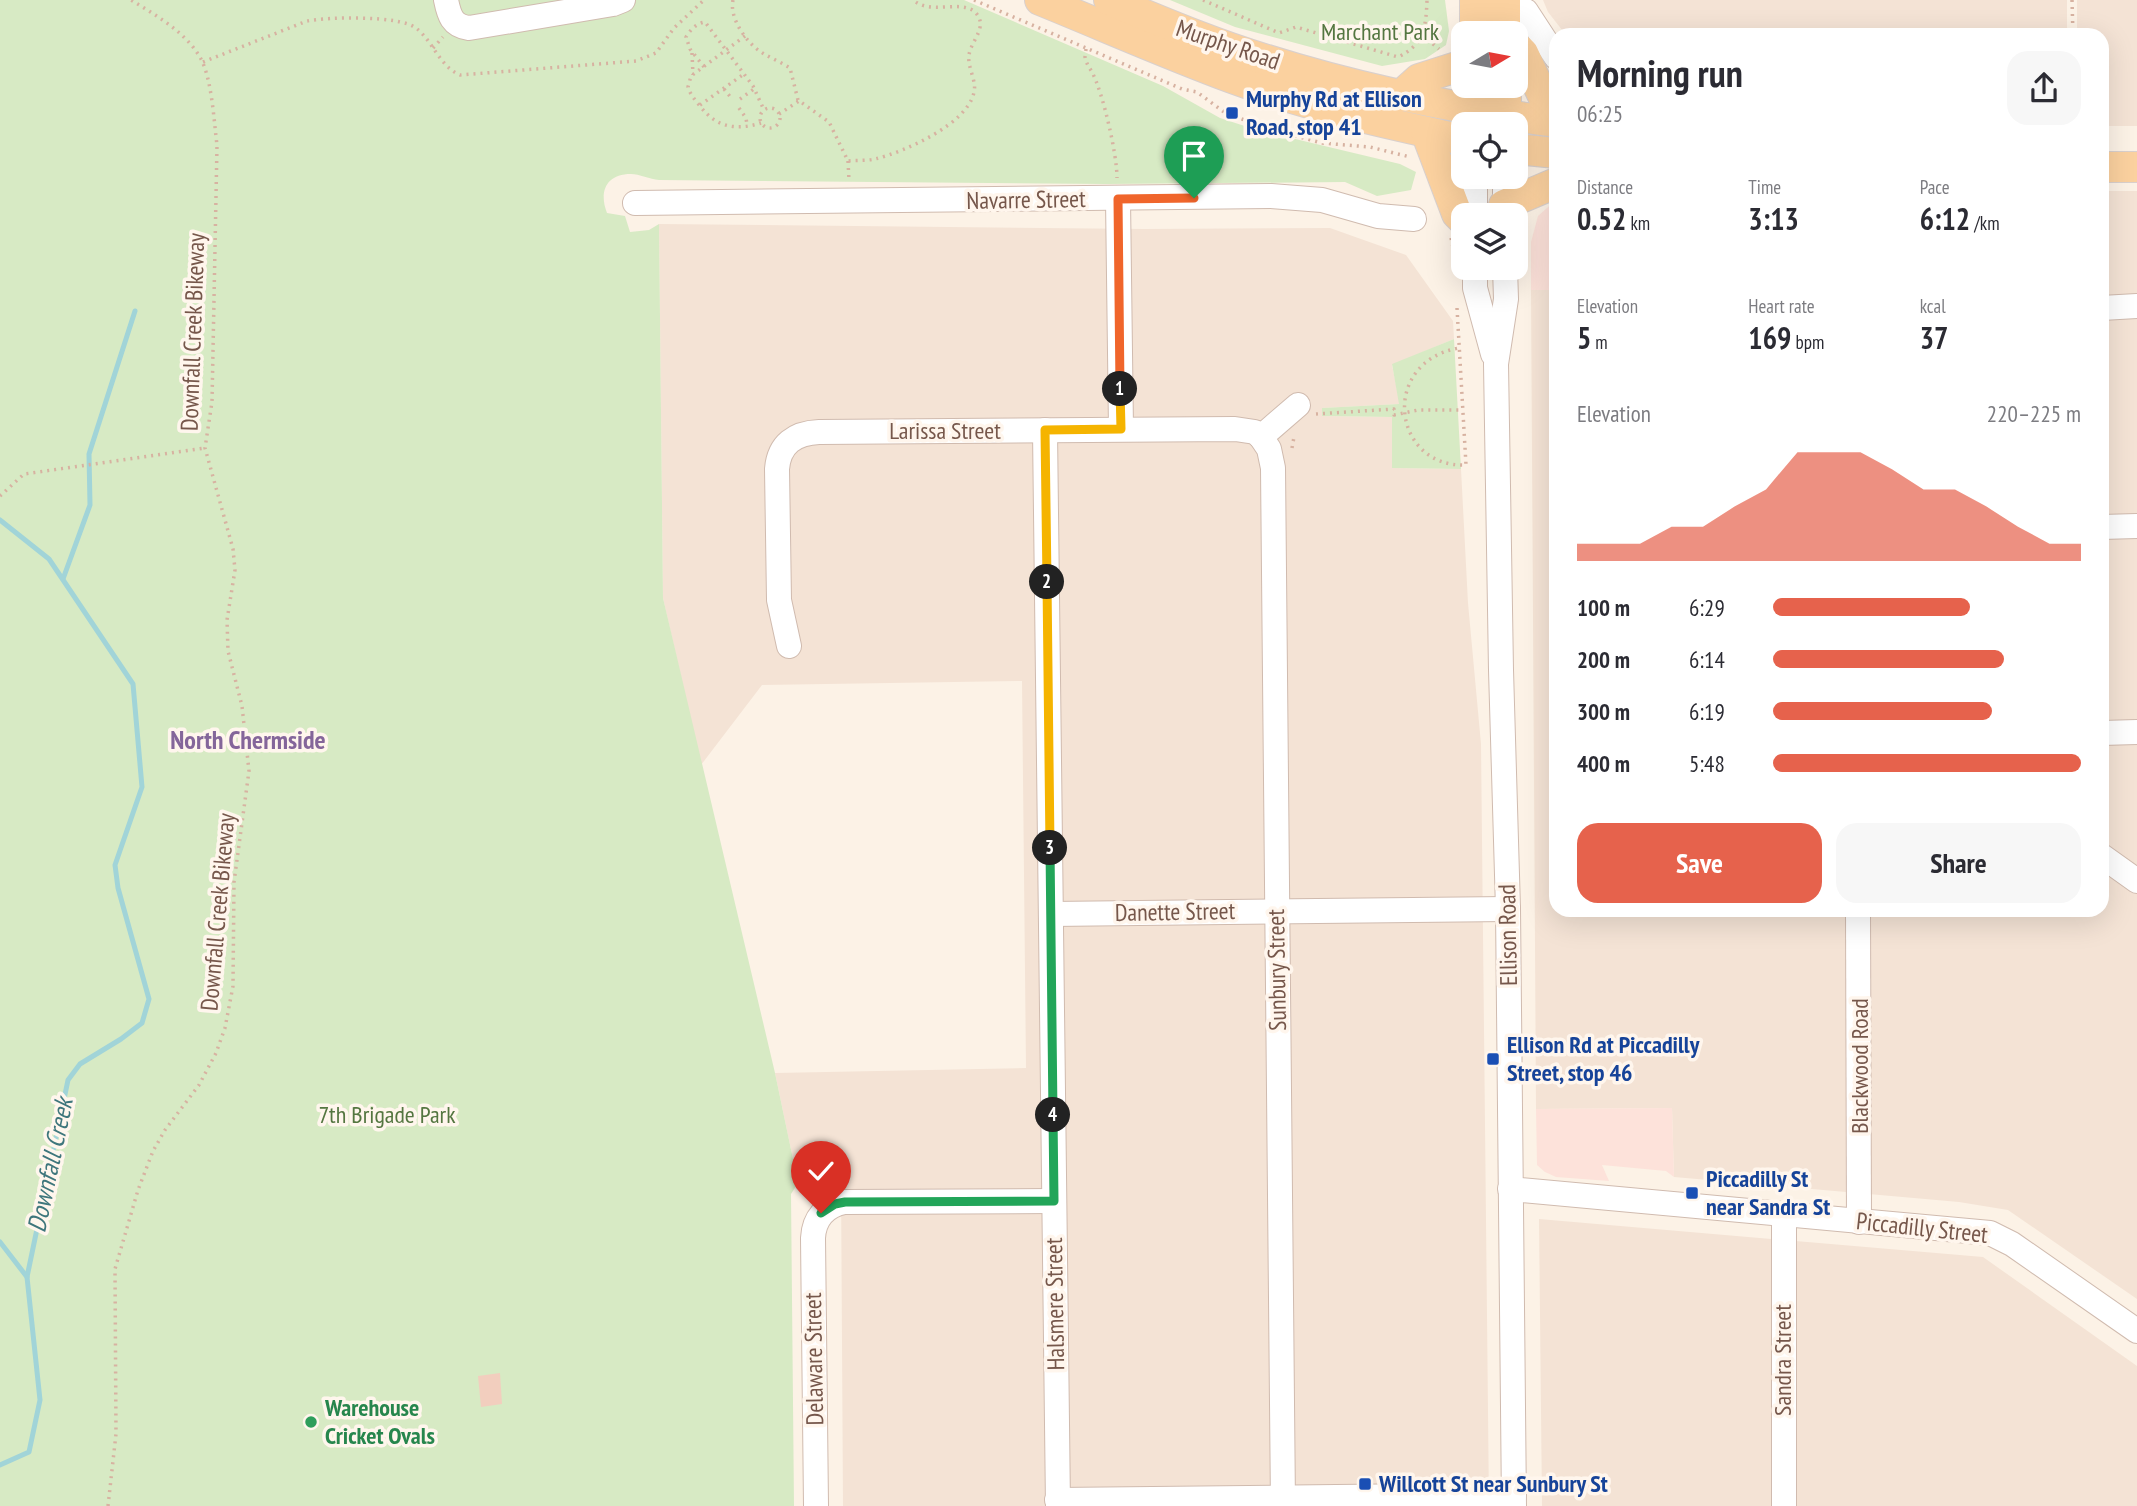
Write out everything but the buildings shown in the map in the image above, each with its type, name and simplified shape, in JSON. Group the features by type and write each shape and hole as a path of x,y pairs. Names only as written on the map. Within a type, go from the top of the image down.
{"main road":[{"name":"Murphy Road","path":"1040,0 1233,79 1293,99 1451,137"},
{"name":"Murphy Road","path":"1109,0 1187,32 1262,58 1399,96 1475,107"},
{"path":"1475,0 1475,21"},
{"path":"1505,1 1505,21"},
{"path":"1528,64 1549,109"},
{"path":"1399,96 1419,79 1451,69"},
{"name":"Murphy Road","path":"1528,121 1549,122"},
{"path":"1426,132 1453,203"},
{"path":"2109,149 2137,148"},
{"path":"1528,150 1549,152"},
{"path":"2109,167 2137,167"},
{"path":"1505,199 1549,185"}],"street":[{"path":"446,0 450,18 462,27 469,27 613,4 622,0"},
{"path":"1505,1 1526,11 1549,46"},
{"name":"Navarre Street","path":"635,203 1299,197 1322,200 1378,216 1414,219"},
{"path":"1118,199 1121,429"},
{"name":"Ellison Road","path":"1475,280 1496,364"},
{"name":"Ellison Road","path":"1505,280 1506,299 1496,364 1508,909 1514,1501"},
{"path":"2109,308 2137,306"},
{"path":"1261,437 1304,411"},
{"name":"Larissa Street","path":"789,646 779,600 777,469 781,451 787,443 806,433 1235,429 1255,432 1261,437"},
{"name":"Halsmere Street","path":"1045,430 1058,1503"},
{"name":"Sunbury Street","path":"1261,437 1269,449 1273,468 1283,1502"},
{"path":"2109,527 2137,526"},
{"path":"2109,733 2137,732"},
{"path":"2109,861 2137,881"},
{"name":"Danette Street","path":"1051,914 1508,909"},
{"name":"Blackwood Road","path":"1858,917 1859,1222"},
{"name":"Piccadilly Street","path":"1510,1189 1859,1222 1976,1230 2001,1237 2137,1331"},
{"name":"Delaware Street","path":"816,1506 813,1230 821,1213 835,1204 845,1202 1054,1201"},
{"name":"Sandra Street","path":"1784,1213 1784,1506"},
{"path":"1058,1503 1514,1501"}],"path":[{"name":"Downfall Creek Bikeway","path":"108,1506 116,1434 115,1269 138,1190 153,1152 165,1130 199,1085 216,1053 225,1028 233,986 234,882 249,771 242,706 228,651 227,620 235,570 233,549 205,448 212,402 217,145 213,109 202,62 193,47 167,21 131,0"},
{"path":"733,0 732,7 741,32 760,51 790,68 799,101 828,122 848,161 850,189"},
{"path":"848,161 873,160 903,149 936,133 953,121 970,103 975,90 969,54 980,32 981,22 974,11 961,4 926,7 913,0"},
{"path":"1203,0 1279,33 1296,27 1398,57 1412,50 1422,35 1427,0"},
{"path":"2073,0 2073,28"},
{"path":"704,67 692,52 686,37 689,31 705,22 744,74 764,110"},
{"path":"693,75 745,36"},
{"path":"1086,49 1084,57 1096,85 1116,160 1118,199"},
{"path":"692,52 693,75 688,87 709,118 716,124 761,123"},
{"path":"699,106 744,74"},
{"path":"724,89 732,99"},
{"path":"740,99 754,89"},
{"path":"779,114 799,101"},
{"path":"739,108 747,125"},
{"path":"773,108 779,114 775,127 765,128 761,123 760,116 764,110 773,108"},
{"path":"1304,411 1324,413 1394,409 1394,415 1405,413 1418,410 1462,410 1466,465 1439,460 1423,449 1412,436 1405,413 1405,396 1412,378 1424,363 1440,353 1459,348"},
{"path":"1292,448 1296,433"},
{"path":"2,494 24,474 205,448"}],"shaded area":[{"path":"1543,0 2067,0 2067,28 1561,28 1548,12"},
{"path":"2077,0 2137,0 2137,126 2109,126 2109,28 2077,28"},
{"path":"2109,191 2137,191 2137,1299 2008,1210 1959,1202 1674,1177 1672,1108 1536,1109 1531,290 1549,290 1549,917 2109,917"},
{"path":"1549,206 1549,290 1531,290 1531,242 1538,216"},
{"path":"659,224 1144,229 1330,228 1406,255 1453,321 1454,339 1392,365 1400,404 1322,408 1322,416 1392,417 1393,468 1461,469 1468,603 1481,744 1489,1506 843,1506 841,1179 798,1183 775,1073 1026,1068 1022,681 762,685 701,765 663,598"},
{"path":"1672,1108 1674,1177 1666,1171 1602,1165 1609,1181 1556,1177 1537,1165 1536,1109"},
{"path":"1539,1219 1983,1257 2137,1366 2137,1506 1542,1506"}],"green space":[{"name":"7th Brigade Park","path":"0,0 964,0 1163,86 1220,118 1257,130 1400,164 1416,172 1411,190 1377,196 1345,182 1106,184 659,180 631,174 615,177 606,186 604,198 607,213 625,216 630,232 649,230 659,224 663,598 775,1073 798,1183 791,1194 794,1506 0,1506"},
{"name":"Marchant Park","path":"1170,0 1445,0 1449,31 1446,45 1425,59 1382,66 1235,27"},
{"path":"1454,339 1461,469 1392,468 1392,417 1322,416 1322,408 1399,404 1392,364"}],"waterway":[{"path":"63,579 90,505 89,454 135,311"},
{"name":"Downfall Creek","path":"0,520 49,559 133,684 142,787 115,865 118,888 149,999 142,1023 80,1064 68,1080 27,1277 40,1400 29,1452 0,1465"},
{"path":"0,1242 27,1277"}],"place":[{"name":"Murphy Rd at Ellison Road, stop 41","path":"1232,113"},
{"name":"Ellison Rd at Piccadilly Street, stop 46","path":"1493,1059"},
{"name":"Piccadilly St near Sandra St","path":"1692,1193"},
{"name":"Warehouse Cricket Ovals","path":"311,1422"},
{"name":"Willcott St near Sunbury St","path":"1365,1484"}],"district":[{"name":"North Chermside","path":"248,740"}],"route":[{"path":"821,1213 835,1204 845,1202 1054,1201 1045,430 1121,429 1118,199 1194,198"}]}
